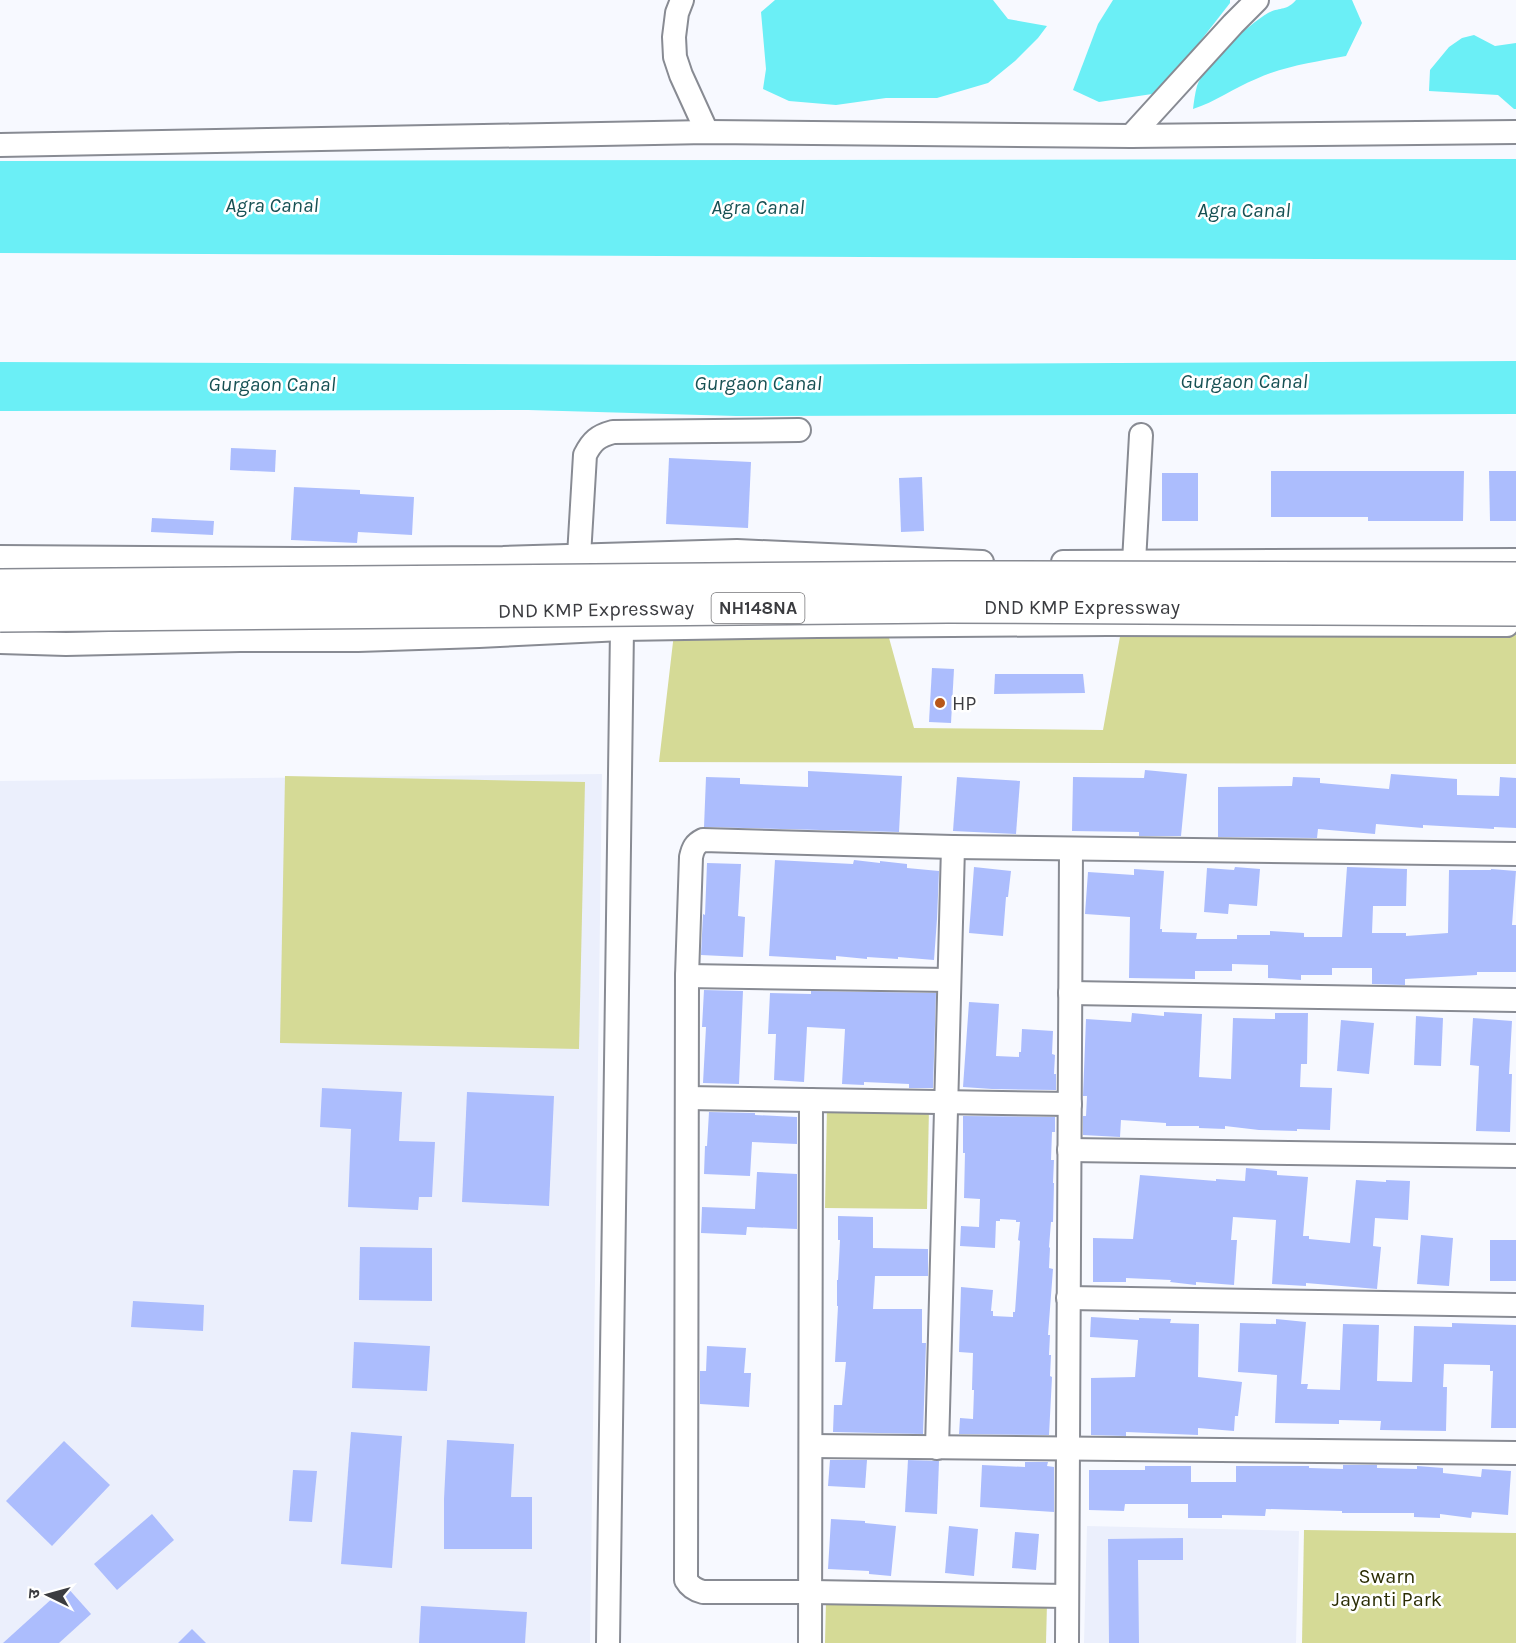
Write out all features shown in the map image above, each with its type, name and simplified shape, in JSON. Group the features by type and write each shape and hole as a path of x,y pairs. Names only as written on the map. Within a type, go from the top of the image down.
{"highway":[{"name":"DND KMP Expressway","path":"0,586 950,578 1516,579"},
{"name":"DND KMP Expressway","path":"0,615 948,606 1516,609"}],"street":[{"path":"682,0 674,37 675,57 707,132"},
{"path":"1131,136 1257,0"},
{"path":"0,145 707,132 1131,136 1516,132"},
{"path":"579,556 585,455 591,443 600,435 612,432 799,430"},
{"path":"1134,562 1141,435"},
{"path":"0,557 492,558 737,551 969,562 1516,560"},
{"path":"608,1643 629,629 638,618 630,554"},
{"path":"0,642 66,644 240,639 358,640 629,629 818,626 1516,625"},
{"path":"620,1643 629,629"},
{"path":"1067,1596 703,1592 690,1586 686,1580 687,976 693,849 703,840 953,847 1516,854"},
{"path":"937,1448 953,847"},
{"path":"1067,1643 1071,849"},
{"path":"687,976 949,980"},
{"path":"1070,993 1516,1000"},
{"path":"687,1098 1070,1104"},
{"path":"810,1643 811,1100"},
{"path":"1070,1150 1516,1156"},
{"path":"1068,1298 1516,1305"},
{"path":"811,1446 1516,1454"}],"shaded area":[{"path":"602,774 590,1643 0,1643 0,781"},
{"path":"1087,1526 1299,1531 1296,1643 1084,1643"}],"green space":[{"path":"675,625 886,627 914,728 1103,730 1121,631 1516,631 1516,764 659,762"},
{"path":"285,776 585,782 579,1049 280,1043"},
{"path":"827,1106 929,1107 927,1209 825,1208"},
{"name":"Swarn Jayanti Park","path":"1304,1530 1516,1533 1516,1643 1302,1643"},
{"path":"826,1601 1047,1603 1046,1643 825,1643"}],"water":[{"path":"775,0 993,0 1008,19 1047,26 1015,61 988,83 937,98 886,98 836,105 789,101 763,89 766,69 761,12"},
{"path":"1113,0 1230,0 1230,3 1184,62 1152,94 1099,102 1073,90 1098,24"},
{"path":"1296,0 1352,0 1362,23 1346,56 1278,71 1193,109 1201,77 1217,56 1259,19 1272,11 1289,6"},
{"path":"1474,35 1495,46 1516,43 1516,109 1498,95 1429,91 1430,70 1449,47 1462,38"},
{"name":"Agra Canal","path":"1516,159 1516,260 0,253 0,161"},
{"name":"Gurgaon Canal","path":"1516,361 1516,414 736,416 528,410 0,411 0,362 708,365"}],"building":[{"path":"231,448 276,450 275,472 230,470"},
{"path":"669,458 751,462 748,528 666,524"},
{"path":"1271,471 1464,471 1463,521 1368,521 1368,517 1271,517"},
{"path":"1489,471 1516,471 1516,521 1490,521"},
{"path":"1162,473 1198,473 1198,521 1162,521"},
{"path":"922,477 924,531 901,532 899,478"},
{"path":"294,487 360,490 360,494 414,497 412,535 358,532 357,543 291,540"},
{"path":"152,518 214,521 213,535 151,532"},
{"path":"932,668 954,669 951,723 929,722"},
{"path":"995,674 1083,674 1085,693 994,694"},
{"path":"1145,770 1187,774 1181,836 1139,836 1139,832 1072,831 1073,777 1144,778"},
{"path":"808,771 902,776 899,832 704,827 706,777 740,778 740,784 808,787"},
{"path":"1391,774 1457,779 1457,795 1499,796 1500,777 1516,778 1516,828 1423,825 1423,828 1376,824 1375,834 1318,829 1317,838 1218,837 1218,787 1292,786 1293,777 1320,778 1320,783 1389,789"},
{"path":"957,777 1020,781 1016,834 953,831"},
{"path":"775,860 853,864 854,860 880,863 880,861 907,864 907,868 939,871 934,960 836,956 836,960 769,956"},
{"path":"707,863 741,864 738,916 745,917 743,957 701,955"},
{"path":"974,867 1011,871 1003,936 969,933"},
{"path":"1235,867 1260,869 1257,906 1229,904 1228,914 1204,912 1207,868 1234,870"},
{"path":"1347,867 1407,869 1406,906 1373,906 1372,933 1406,933 1406,936 1448,933 1449,870 1516,871 1512,925 1516,925 1516,972 1477,972 1477,975 1405,979 1405,985 1372,984 1372,968 1332,968 1332,975 1301,975 1301,980 1268,978 1268,965 1232,964 1232,971 1195,971 1195,979 1129,978 1130,917 1085,914 1088,872 1134,875 1134,869 1164,871 1160,929 1162,932 1197,933 1196,939 1237,939 1237,935 1270,935 1270,931 1304,933 1304,937 1342,937"},
{"path":"704,990 743,991 739,1084 703,1083 706,1027 702,1027"},
{"path":"811,991 936,993 933,1088 909,1088 909,1084 864,1082 864,1085 842,1084 845,1029 807,1027 804,1082 774,1080 776,1034 768,1034 770,993 811,994"},
{"path":"969,1002 999,1004 996,1056 1019,1057 1022,1029 1053,1031 1052,1054 1055,1055 1056,1090 963,1087"},
{"path":"1164,1012 1202,1014 1199,1077 1231,1079 1233,1018 1275,1019 1275,1013 1308,1013 1307,1064 1301,1064 1300,1087 1332,1088 1330,1130 1259,1130 1225,1126 1225,1129 1199,1128 1199,1126 1166,1126 1166,1123 1121,1120 1120,1137 1083,1135 1083,1116 1086,1116 1087,1096 1083,1096 1086,1019 1131,1022 1132,1013 1164,1016"},
{"path":"1416,1016 1443,1018 1441,1066 1414,1065"},
{"path":"1473,1018 1512,1021 1509,1074 1512,1074 1510,1132 1476,1131 1479,1066 1470,1065"},
{"path":"1341,1020 1374,1023 1369,1074 1337,1071"},
{"path":"322,1088 402,1092 399,1141 435,1142 432,1197 419,1197 418,1210 348,1207 351,1129 320,1127"},
{"path":"467,1092 554,1096 549,1206 462,1202"},
{"path":"709,1112 797,1117 797,1144 752,1142 750,1176 704,1174"},
{"path":"963,1116 1055,1117 1051,1160 1054,1160 1053,1222 1051,1222 1049,1247 1049,1268 1053,1269 1048,1335 1050,1335 1050,1376 1052,1377 1049,1435 959,1434 960,1418 973,1419 974,1390 972,1390 973,1353 959,1352 961,1287 993,1290 991,1311 993,1311 993,1316 1013,1317 1020,1241 1018,1240 1020,1222 1000,1219 996,1221 995,1248 960,1246 961,1226 979,1227 980,1199 964,1198"},
{"path":"1246,1168 1277,1171 1277,1175 1308,1177 1303,1236 1309,1236 1309,1239 1350,1243 1356,1180 1410,1181 1408,1220 1375,1218 1373,1246 1381,1247 1377,1289 1306,1283 1306,1286 1272,1284 1276,1220 1233,1217 1231,1240 1237,1240 1234,1285 1196,1282 1196,1285 1170,1282 1171,1280 1126,1278 1126,1282 1093,1282 1093,1238 1133,1239 1140,1175 1245,1181"},
{"path":"757,1172 797,1174 797,1229 747,1227 746,1235 701,1233 702,1207 755,1209"},
{"path":"838,1216 873,1217 873,1248 928,1249 928,1276 875,1276 873,1309 922,1309 922,1343 926,1343 923,1434 833,1432 834,1405 842,1405 846,1362 835,1362 840,1240 838,1240"},
{"path":"1421,1235 1453,1238 1449,1286 1417,1284"},
{"path":"1490,1240 1516,1240 1516,1281 1490,1281"},
{"path":"360,1247 432,1248 432,1301 359,1300"},
{"path":"133,1301 204,1305 203,1331 131,1327"},
{"path":"1091,1317 1171,1319 1170,1323 1199,1324 1198,1377 1242,1382 1234,1431 1198,1428 1198,1435 1126,1432 1126,1436 1091,1435 1091,1378 1135,1377 1138,1340 1090,1337"},
{"path":"1276,1319 1306,1322 1301,1384 1308,1384 1307,1389 1340,1390 1343,1324 1379,1325 1377,1381 1412,1382 1414,1326 1452,1327 1452,1323 1516,1325 1516,1428 1491,1428 1493,1371 1490,1371 1490,1365 1444,1364 1443,1387 1447,1387 1446,1431 1380,1430 1381,1421 1339,1420 1339,1424 1275,1423 1277,1375 1238,1372 1240,1323 1276,1324"},
{"path":"354,1342 430,1346 427,1391 352,1388"},
{"path":"707,1346 746,1348 744,1373 751,1373 749,1407 700,1404 700,1371 706,1371"},
{"path":"351,1432 402,1436 392,1568 341,1564"},
{"path":"447,1440 514,1444 511,1497 532,1497 532,1549 444,1549"},
{"path":"64,1441 110,1485 52,1546 6,1501"},
{"path":"830,1460 867,1460 865,1488 828,1486"},
{"path":"908,1460 939,1461 937,1514 905,1512"},
{"path":"1025,1462 1048,1462 1047,1466 1054,1467 1054,1512 980,1507 982,1465 1025,1467"},
{"path":"1343,1465 1377,1465 1377,1468 1417,1469 1417,1466 1443,1468 1443,1473 1481,1477 1482,1469 1511,1471 1508,1515 1472,1512 1471,1518 1440,1514 1440,1518 1414,1517 1414,1513 1342,1513 1342,1511 1266,1509 1265,1516 1222,1515 1222,1518 1188,1518 1188,1504 1125,1504 1124,1511 1089,1510 1089,1470 1145,1470 1145,1466 1191,1466 1191,1482 1236,1482 1236,1466 1309,1466 1309,1468 1343,1469"},
{"path":"293,1470 317,1471 312,1522 289,1521"},
{"path":"152,1514 174,1540 117,1590 94,1564"},
{"path":"831,1519 896,1526 891,1576 869,1574 869,1571 828,1569"},
{"path":"949,1526 978,1529 974,1576 945,1573"},
{"path":"1015,1532 1039,1534 1036,1570 1012,1568"},
{"path":"1183,1538 1183,1560 1138,1560 1139,1643 1109,1643 1108,1539"},
{"path":"66,1586 91,1614 59,1643 3,1643"},
{"path":"421,1606 527,1612 525,1643 419,1643"},
{"path":"192,1629 206,1643 178,1643"}],"place":[{"name":"HP","path":"940,703"}]}
